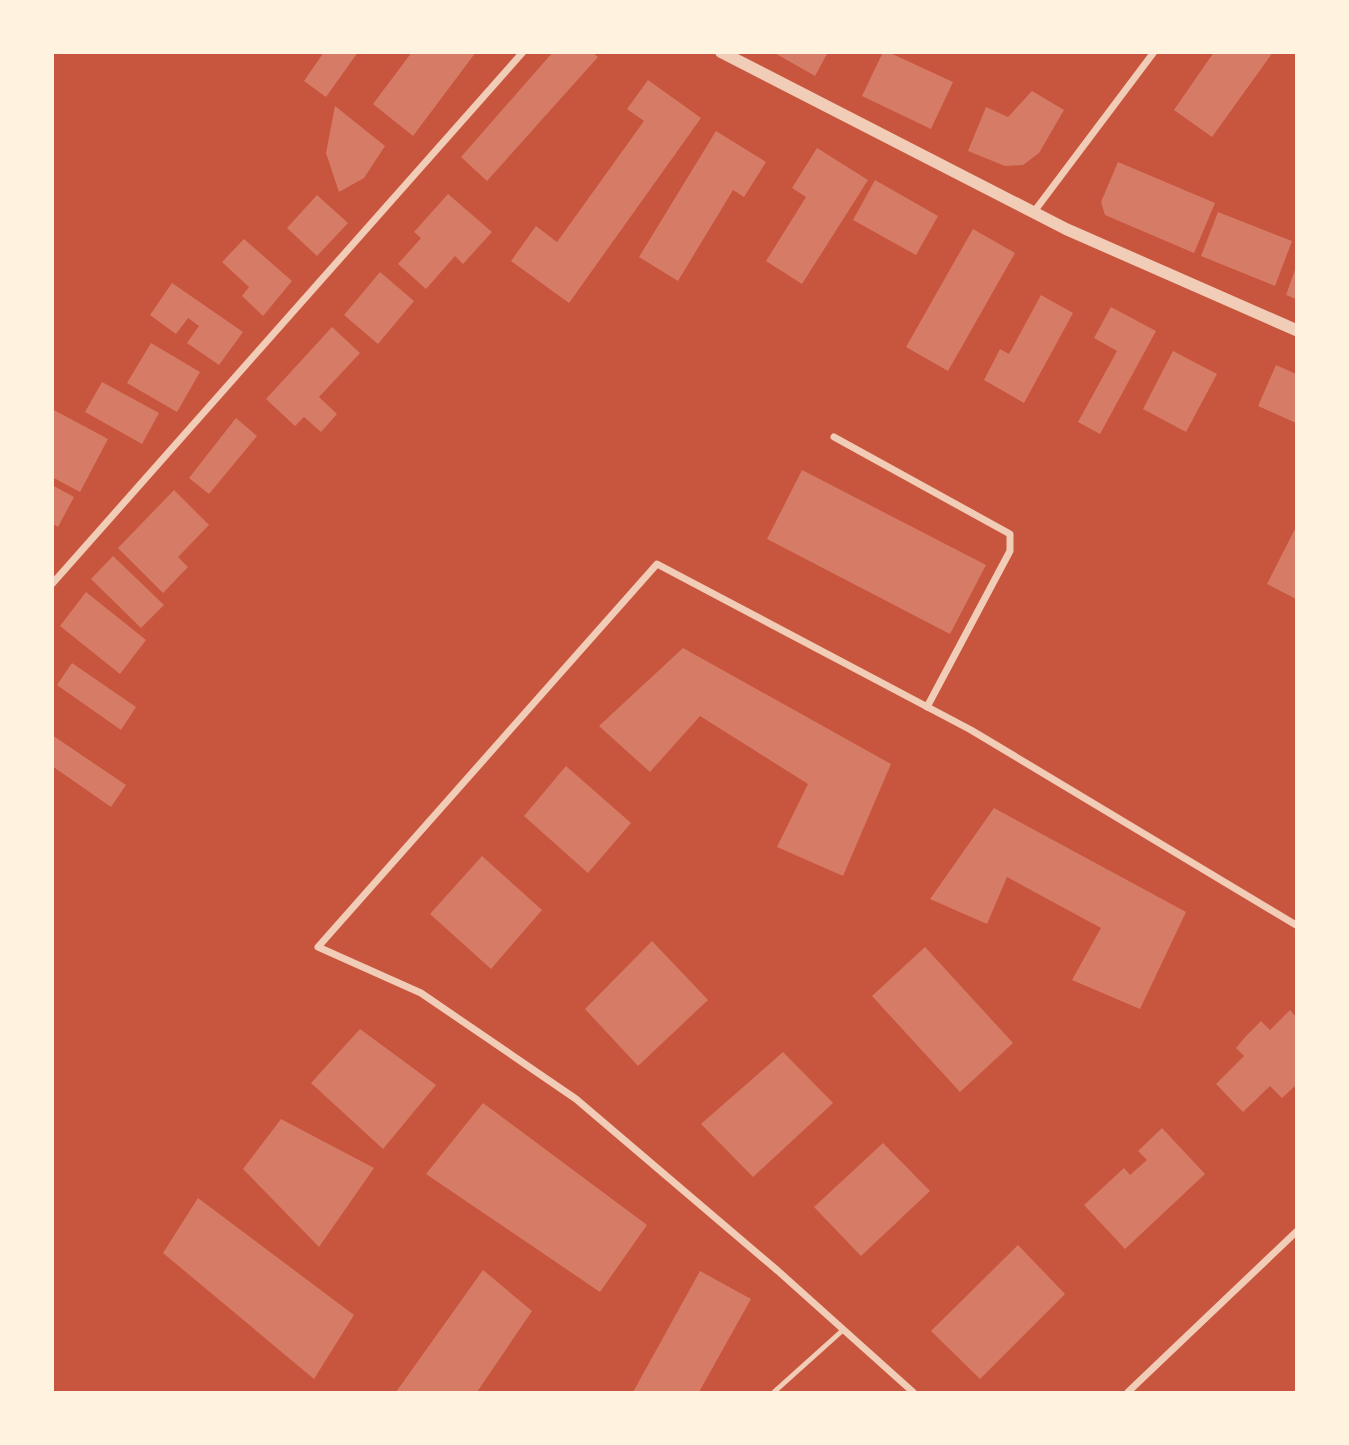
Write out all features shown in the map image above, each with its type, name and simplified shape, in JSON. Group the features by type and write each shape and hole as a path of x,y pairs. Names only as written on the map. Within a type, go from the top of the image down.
{"street":[{"path":"52,584 523,52"},
{"path":"721,52 1033,213 1297,330"},
{"path":"1033,213 1154,52"},
{"path":"834,436 1010,534 1010,551 927,707"},
{"path":"912,1392 778,1271 576,1099 421,993 318,947 657,564 971,730 1297,925"},
{"path":"1128,1392 1297,1232"}],"lane":[{"path":"774,1392 843,1330"}],"building":[{"path":"324,52 358,52 326,97 304,81"},
{"path":"412,52 476,52 413,136 373,104"},
{"path":"553,52 592,52 598,57 487,181 461,157"},
{"path":"773,52 828,52 815,76"},
{"path":"883,52 953,82 931,129 862,96"},
{"path":"1214,52 1268,52 1271,55 1212,137 1174,110"},
{"path":"648,80 701,118 569,303 511,261 536,226 557,242 644,121 627,109"},
{"path":"1032,91 1064,110 1039,153 1023,165 1005,166 968,151 986,107 1008,117"},
{"path":"335,106 385,146 364,178 339,192 326,153"},
{"path":"716,131 766,162 744,197 733,190 678,281 639,257"},
{"path":"817,148 868,180 802,284 766,261 806,197 792,188"},
{"path":"1118,162 1215,203 1194,253 1105,215 1101,202"},
{"path":"875,180 938,216 916,255 853,220"},
{"path":"448,194 492,232 463,264 455,256 426,289 398,264 421,238 414,232"},
{"path":"317,195 348,223 317,256 287,228"},
{"path":"1218,212 1292,241 1275,286 1201,256"},
{"path":"973,229 1015,253 948,371 906,347"},
{"path":"244,239 292,281 263,316 242,296 249,287 222,262"},
{"path":"1296,267 1296,299 1286,295"},
{"path":"380,272 414,301 378,344 344,315"},
{"path":"172,283 243,332 219,365 187,343 199,326 188,318 176,334 150,315"},
{"path":"1041,295 1073,313 1024,403 984,380 1000,349 1009,354"},
{"path":"1111,307 1156,331 1100,434 1078,422 1117,351 1094,338"},
{"path":"332,327 360,353 319,397 337,414 321,432 304,417 295,426 266,399"},
{"path":"151,343 200,372 177,412 127,383"},
{"path":"1173,351 1217,374 1186,432 1143,409"},
{"path":"1276,365 1296,374 1296,423 1258,406"},
{"path":"102,382 159,413 142,444 85,412"},
{"path":"52,409 108,439 80,492 52,477"},
{"path":"236,418 257,436 209,494 189,478"},
{"path":"802,470 986,565 950,634 767,539"},
{"path":"52,485 74,497 58,527 52,523"},
{"path":"174,490 209,525 178,557 188,567 163,593 118,548"},
{"path":"1296,527 1296,599 1267,584"},
{"path":"113,556 164,605 141,628 91,579"},
{"path":"86,592 146,640 120,674 60,626"},
{"path":"683,648 891,764 843,876 777,847 808,784 700,716 650,772 599,726"},
{"path":"72,663 136,707 121,730 57,685"},
{"path":"52,735 126,785 111,807 52,766"},
{"path":"566,766 631,823 588,873 524,816"},
{"path":"994,808 1186,912 1140,1009 1072,980 1101,928 1007,877 987,924 930,899"},
{"path":"482,856 542,910 491,969 430,914"},
{"path":"652,941 708,1000 638,1066 585,1009"},
{"path":"925,947 1013,1043 960,1092 872,996"},
{"path":"1290,1010 1296,1017 1296,1085 1282,1098 1270,1086 1243,1112 1216,1084 1244,1056 1236,1048 1261,1021 1270,1030"},
{"path":"360,1029 436,1085 383,1149 311,1083"},
{"path":"783,1052 833,1103 753,1177 701,1124"},
{"path":"483,1103 647,1225 600,1292 426,1174"},
{"path":"281,1119 374,1168 319,1247 243,1169"},
{"path":"1162,1128 1205,1174 1125,1249 1084,1205 1124,1168 1130,1175 1147,1160 1138,1151"},
{"path":"883,1143 930,1191 861,1256 814,1207"},
{"path":"198,1198 354,1315 314,1379 163,1253"},
{"path":"1018,1245 1065,1294 980,1379 931,1331"},
{"path":"483,1270 532,1311 477,1392 396,1392"},
{"path":"700,1271 751,1299 699,1392 633,1392"}]}
